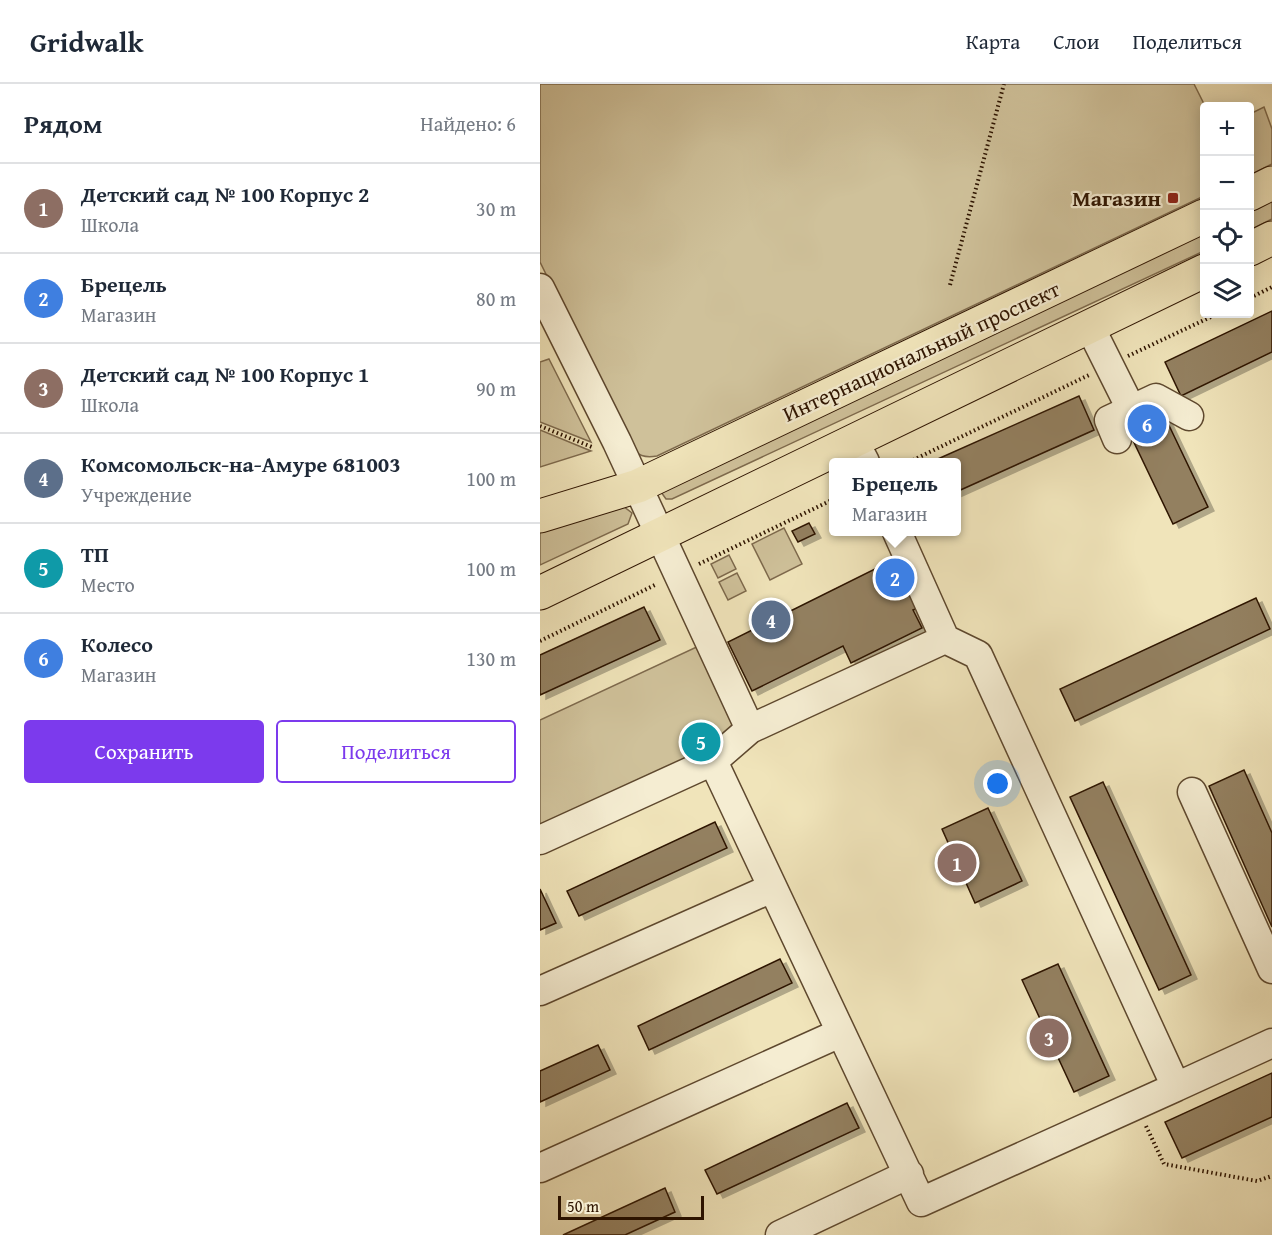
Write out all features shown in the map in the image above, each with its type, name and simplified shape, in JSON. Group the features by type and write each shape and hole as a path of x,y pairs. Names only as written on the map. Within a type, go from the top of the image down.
{"main road":[{"path":"1254,192 1272,183"},
{"name":"Интернациональный проспект","path":"540,516 638,486 1200,218"},
{"path":"1254,247 1272,238"},
{"path":"845,458 1090,327 1200,273"},
{"path":"540,593 659,535 829,465"}],"street":[{"path":"540,288 638,486 750,729"},
{"path":"1090,327 1131,409"},
{"path":"1117,439 1108,420 1156,398 1189,416"},
{"path":"899,536 945,639 978,655 1176,1087"},
{"path":"540,840 713,761 750,729 945,639"},
{"path":"713,761 921,1202 1272,1043"},
{"path":"1191,792 1272,969"},
{"path":"540,991 772,888"},
{"path":"540,1168 840,1033"},
{"path":"780,1235 909,1174"}],"path":[{"path":"950,285 1004,84"},
{"path":"1254,295 1272,287"},
{"path":"917,458 1208,318"},
{"path":"540,426 601,450"},
{"path":"1136,1105 1164,1164 1257,1181 1272,1176"}],"shaded area":[{"path":"540,84 1194,84 1203,102 1200,102 1200,198 657,456 639,454 631,446 540,262"},
{"path":"1264,107 1272,129 1272,164 1254,173 1254,156 1254,112"},
{"path":"1272,199 1272,219 1254,228 1254,208"},
{"path":"1200,233 1200,253 672,499 666,499 661,492"},
{"path":"549,359 591,442 540,422 540,362"},
{"path":"540,430 591,451 540,467"},
{"path":"623,506 632,513 628,524 540,565 540,532"},
{"path":"784,528 802,564 770,580 752,544"},
{"path":"729,555 736,569 718,578 711,564"},
{"path":"737,573 746,591 728,600 719,582"},
{"path":"703,644 740,724 716,746 708,728 687,737 695,756 540,829 540,720"}],"building":[{"path":"1272,311 1272,352 1181,396 1165,362"},
{"path":"1079,396 1094,430 961,490 961,458 940,458"},
{"path":"1164,415 1208,507 1173,524 1129,432"},
{"path":"809,523 815,534 798,542 792,531"},
{"path":"887,563 904,597 911,593 918,608 913,610 922,628 851,663 843,646 752,691 728,642"},
{"path":"1256,598 1270,629 1075,721 1060,689"},
{"path":"644,607 660,640 540,695 540,655"},
{"path":"708,728 716,746 695,756 686,738"},
{"path":"1244,770 1272,833 1272,927 1209,786"},
{"path":"1103,782 1191,975 1159,990 1070,797"},
{"path":"988,808 1022,881 975,903 942,829"},
{"path":"715,822 727,848 579,916 567,891"},
{"path":"540,889 556,923 540,930"},
{"path":"780,959 792,983 649,1050 638,1026"},
{"path":"1058,964 1109,1076 1074,1092 1022,980"},
{"path":"598,1045 610,1070 540,1102 540,1071"},
{"path":"1272,1073 1272,1117 1182,1158 1165,1122"},
{"path":"847,1103 859,1128 717,1194 705,1170"},
{"path":"665,1188 675,1212 625,1235 563,1235"}],"place":[{"name":"Магазин","path":"1173,198"},
{"name":"Колесо","path":"1147,424"},
{"name":"Брецель","path":"895,578"},
{"name":"Комсомольск-на-Амуре 681003","path":"771,620"},
{"name":"ТП","path":"701,742"},
{"name":"Детский сад № 100 Корпус 2","path":"957,863"},
{"name":"Детский сад № 100 Корпус 1","path":"1049,1038"}]}
